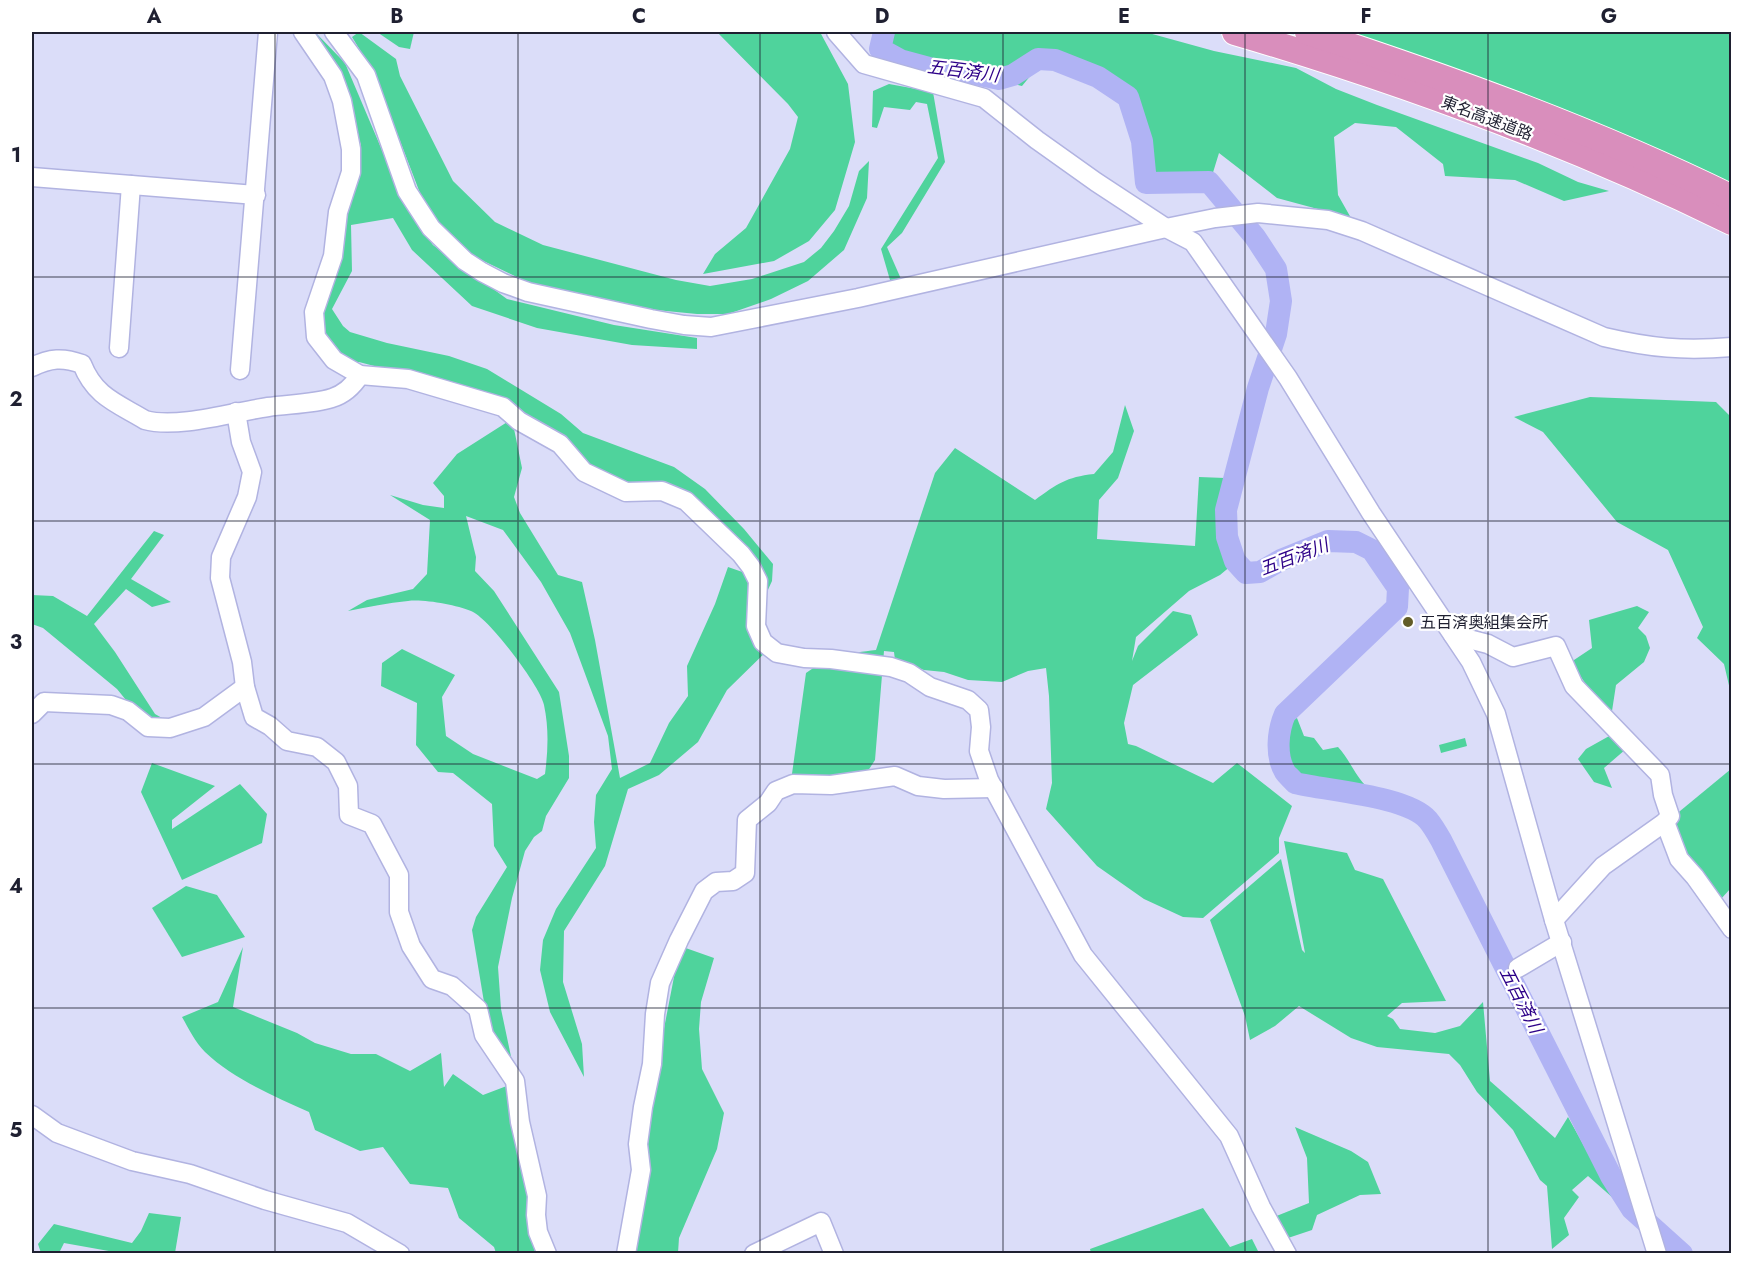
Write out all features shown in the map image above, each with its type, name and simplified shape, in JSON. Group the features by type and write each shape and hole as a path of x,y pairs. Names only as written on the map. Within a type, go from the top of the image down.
{"highway":[{"name":"東名高速道路","path":"1235,32 1392,82 1504,123 1731,222"},
{"name":"東名高速道路","path":"1308,32 1512,103 1610,142 1731,198"}],"street":[{"path":"240,370 268,32"},
{"path":"303,32 333,76 342,101 351,149 351,172 338,212 333,256 314,312 316,337 334,360 360,375 408,379 503,407 519,421 560,444 584,472 626,492 662,491 686,501 752,567 758,581 756,626 763,642 777,653 891,667 909,673 930,687 968,700 978,710 981,727 979,751 989,780 1083,956 1228,1136 1261,1207 1287,1254"},
{"path":"334,32 366,75 407,191 430,228 465,261 502,283 528,292 651,319 711,327 858,298 1166,228 1215,218 1258,213 1328,220 1362,231 1604,337 1676,350 1731,347"},
{"path":"846,36 864,64 984,98 1037,140 1166,228 1193,242 1276,360 1371,513 1471,662 1486,690 1496,714 1554,920 1657,1254"},
{"path":"32,177 256,195"},
{"path":"119,348 131,186"},
{"path":"32,367 55,360 68,359 82,364 88,380 97,391 152,422 187,421 236,411 332,398 348,390 360,375"},
{"path":"236,411 241,442 252,472 247,497 221,557 220,578 254,717 270,726 287,741 317,747 336,762 348,786 349,815 372,824 399,876 399,912 411,946 432,979 452,986 478,1009 484,1035 515,1081 520,1122 537,1196 538,1232 547,1254"},
{"path":"1453,635 1488,644 1514,657 1556,646 1574,686 1660,775 1663,795 1670,816 1665,822 1603,866 1554,920"},
{"path":"32,714 44,702 111,705 128,711 148,727 170,728 204,717 245,687"},
{"path":"626,1254 641,1170 638,1144 652,1064 655,1014 660,983 704,891 716,882 733,881 745,873 747,820 768,803 776,791 793,783 831,785 895,776 918,786 944,789 994,788"},
{"path":"1665,822 1679,859 1695,877 1731,929"},
{"path":"1518,968 1562,942"},
{"path":"32,1115 57,1133 132,1161 190,1174 265,1200 346,1223 400,1254"},
{"path":"754,1254 821,1222 834,1254"}],"green space":[{"path":"310,32 315,32 345,63 407,209 433,245 507,299 614,325 697,338 697,349 632,345 537,328 472,306 412,250 393,218 351,225 352,271 332,309 343,326 350,332 387,343 449,356 487,369 561,414 583,433 674,467 705,489 744,529 773,564 772,581 760,607 763,576 669,488 610,479 504,400 359,362 344,362 319,323 333,285 361,145 339,79"},
{"path":"359,32 396,59 400,76 453,181 495,222 543,245 676,280 710,286 752,279 804,262 821,248 834,231 849,206 859,171 869,161 867,198 844,250 808,281 771,299 728,314 656,310 527,282 465,252 428,214 374,73 352,37"},
{"path":"377,32 414,32 410,49 399,47"},
{"path":"717,32 820,32 848,84 855,142 835,210 809,241 774,261 703,274 715,254 746,228 790,149 798,117"},
{"path":"875,32 1145,32 1214,51 1296,68 1336,89 1538,163 1578,182 1609,191 1564,201 1515,180 1445,176 1443,164 1396,127 1355,123 1334,137 1338,195 1351,218 1277,198 1219,153 1211,179 1148,178 1130,105 1112,85 1101,79 1076,72 1036,69 1022,86 966,73 942,78 892,65 870,53"},
{"path":"1345,32 1731,32 1731,186"},
{"path":"889,84 933,92 945,162 902,233 887,247 901,279 890,280 881,249 938,158 927,104 916,102 910,110 884,107 877,128 872,127 873,91"},
{"path":"1590,397 1716,402 1731,417 1731,694 1724,664 1697,638 1703,627 1668,550 1617,522 1543,432 1514,417"},
{"path":"1125,405 1134,431 1118,478 1099,500 1097,539 1195,546 1199,477 1225,478 1220,527 1232,565 1220,575 1189,591 1136,637 1132,661 1138,646 1173,611 1191,615 1198,635 1133,685 1124,723 1128,744 1213,783 1237,763 1292,806 1279,838 1279,853 1203,918 1183,917 1144,899 1097,866 1046,809 1052,783 1046,668 1028,671 1002,682 968,680 944,672 924,670 895,660 894,652 884,651 875,760 864,777 791,781 806,673 823,663 840,657 876,650 935,473 955,448 1035,500 1062,482 1094,474 1113,452"},
{"path":"512,419 522,468 514,497 520,513 558,575 582,582 620,778 650,763 669,723 688,696 687,666 715,604 728,567 754,576 770,648 727,690 698,742 659,775 628,789 605,866 564,931 563,982 582,1044 584,1077 550,1012 540,970 543,940 556,909 596,848 594,822 596,795 612,769 608,736 570,633 541,582 503,530 466,516 476,557 475,571 494,591 559,692 569,756 569,778 546,816 542,831 534,837 525,851 512,898 498,967 501,1009 513,1066 488,1026 472,930 476,917 507,867 494,846 492,804 453,773 438,772 416,745 417,703 381,686 382,663 402,649 455,675 442,697 446,736 473,754 537,779 545,774 547,748 546,714 541,696 501,639 479,616 471,611 440,603 415,601 348,611 367,600 413,589 427,574 430,520 390,495 423,505 444,508 444,496 433,483 457,454"},
{"path":"154,531 164,535 131,579 171,602 152,607 126,589 94,624 155,714 176,726 148,727 117,689 43,628 32,624 32,595 53,596 87,616"},
{"path":"1637,606 1649,612 1638,628 1646,636 1650,648 1644,662 1616,685 1612,711 1593,695 1571,662 1592,648 1589,620"},
{"path":"1297,718 1304,736 1314,738 1323,750 1338,747 1368,788 1360,791 1334,789 1296,776 1290,767 1286,740 1287,721"},
{"path":"1611,735 1626,749 1604,768 1612,788 1594,782 1578,759 1586,749"},
{"path":"1465,738 1467,746 1441,753 1439,745"},
{"path":"152,763 215,786 172,820 172,829 240,784 267,814 262,843 182,880 141,792"},
{"path":"1731,769 1731,888 1720,900 1679,859 1674,816"},
{"path":"1284,841 1347,853 1355,870 1383,879 1446,1001 1402,1003 1387,1016 1393,1019 1400,1029 1435,1033 1460,1026 1483,1002 1490,1081 1555,1138 1568,1117 1613,1198 1588,1176 1572,1190 1579,1197 1564,1218 1569,1235 1552,1249 1547,1186 1540,1180 1513,1130 1477,1092 1460,1065 1449,1054 1377,1047 1351,1038 1299,1006 1275,1026 1250,1040 1245,1016 1210,920 1281,859 1302,950 1305,953"},
{"path":"186,886 217,895 245,937 182,957 152,908"},
{"path":"680,946 714,958 701,1002 699,1029 702,1069 724,1113 717,1149 679,1238 678,1253 631,1254 642,1142"},
{"path":"243,947 233,1007 297,1033 315,1043 351,1054 376,1054 410,1071 441,1053 444,1087 453,1074 483,1095 512,1084 530,1164 531,1218 535,1250 533,1253 496,1253 494,1247 459,1218 448,1188 410,1184 383,1147 360,1151 315,1130 309,1112 241,1079 205,1052 182,1017 218,1002"},
{"path":"1295,1127 1351,1151 1368,1162 1381,1194 1360,1195 1317,1215 1312,1230 1285,1239 1274,1217 1309,1203 1307,1158"},
{"path":"1203,1208 1230,1247 1252,1239 1259,1253 1091,1253 1090,1249"},
{"path":"149,1213 181,1217 175,1253 120,1253 64,1243 59,1253 41,1253 38,1244 54,1224 132,1243 141,1231"},
{"path":"1658,1226 1688,1253 1674,1253 1665,1244"}],"waterway":[{"name":"五百済川","path":"884,32 880,49 900,60 937,70 966,72 999,79 1013,75 1038,59 1055,60 1098,77 1128,97 1142,141 1146,183 1209,182 1255,237 1276,269 1281,301 1276,334 1258,388 1226,510 1227,537 1235,561 1246,573 1260,572 1281,560 1328,541 1356,542 1372,550 1398,588 1397,607 1285,714 1279,743 1282,765 1295,783 1403,805 1428,820 1441,840 1611,1176 1632,1209 1682,1254"}],"place":[{"name":"五百済奥組集会所","path":"1408,622"}]}
